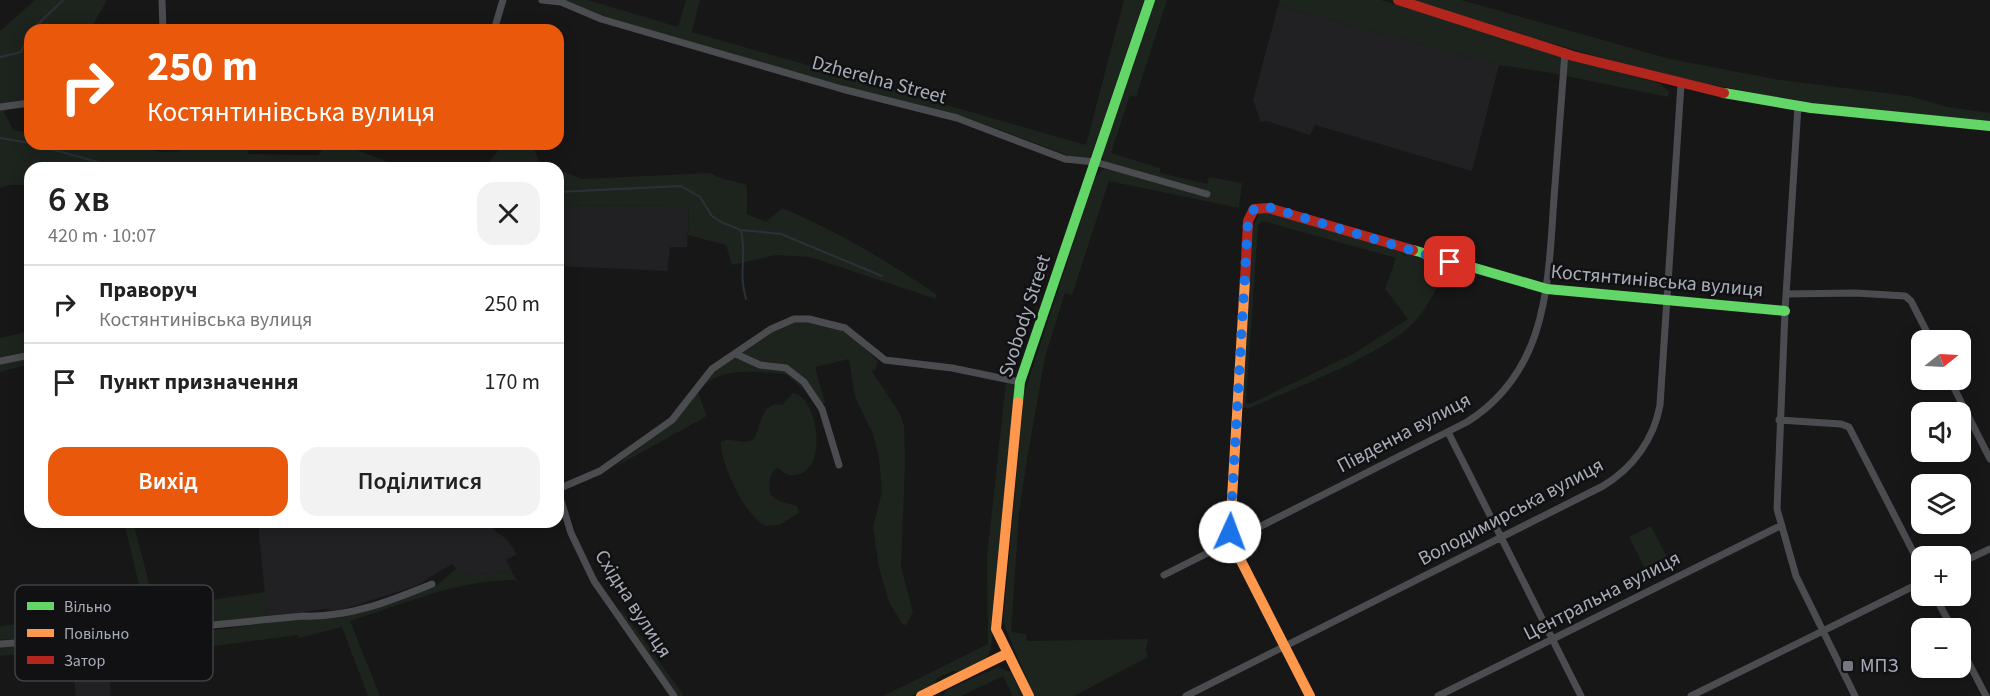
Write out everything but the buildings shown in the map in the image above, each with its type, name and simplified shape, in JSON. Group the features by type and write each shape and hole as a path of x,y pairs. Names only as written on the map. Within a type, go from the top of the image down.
{"street":[{"path":"162,0 163,24"},
{"path":"496,24 503,0"},
{"name":"Dzherelna Street","path":"542,0 561,2 601,19 842,89 957,118 1065,159 1095,162 1207,194"},
{"name":"Svobody Street","path":"1029,696 996,629 1020,382 1150,0"},
{"path":"1398,0 1451,19 1681,84 1798,106 1990,126"},
{"name":"Південна вулиця","path":"1164,575 1448,432 1485,410 1510,382 1534,340 1547,289 1565,52"},
{"name":"Володимирська вулиця","path":"1186,696 1607,483 1639,453 1652,433 1658,415 1681,84"},
{"path":"0,107 24,104"},
{"path":"1798,106 1776,492 1780,526 1796,576 1855,696"},
{"name":"Костянтинівська вулиця","path":"1310,696 1232,541 1231,514 1248,221 1254,209 1268,207 1547,289 1785,311"},
{"path":"1786,294 1865,293 1905,296 1911,301 1926,330"},
{"path":"564,487 600,471 672,420 704,375 778,325 809,319 845,328 885,360 952,368 1020,382"},
{"path":"736,354 760,365 786,368 804,382 822,409 838,465"},
{"path":"0,361 24,356"},
{"path":"1955,390 1990,459"},
{"path":"1779,420 1841,424 1849,427 1911,548"},
{"path":"1448,432 1581,696"},
{"name":"Східна вулиця","path":"564,510 571,533 594,581 674,696"},
{"name":"Центральна вулиця","path":"1438,696 1780,526"},
{"path":"1971,558 1990,549"},
{"path":"213,625 303,616 330,617 393,599 432,584"},
{"path":"1690,696 1911,587"},
{"path":"0,644 15,643"},
{"path":"921,696 1008,653"},
{"path":"1971,667 1986,696"}],"shaded area":[{"path":"35,0 107,0 93,24 24,24 24,102 0,105 0,31"},
{"path":"556,0 588,0 678,27 686,0 700,0 692,32 1086,145 1124,0 1144,0 1090,160 1075,158 962,116 799,74 606,18 570,2"},
{"path":"1153,0 1167,0 1136,97 1130,95 1111,153 1160,168 1160,173 1207,184 1209,177 1242,183 1239,208 1109,181 1072,295 1065,293 1045,357 1019,514 1011,632 1026,634 1027,641 1148,639 1146,650 1148,657 1074,696 1034,696 1003,622 1024,394 1095,178 1103,169 1114,170 1204,195 1206,190 1104,162 1102,155"},
{"path":"1280,0 1381,0 1661,84 1669,92 1668,97 1552,73 1499,65 1278,6"},
{"path":"1409,0 1461,0 1670,59 1780,80 1909,96 1947,107 1990,113 1990,121 1817,104 1716,85 1583,52"},
{"path":"1278,6 1499,65 1472,171 1315,125 1310,135 1267,121 1261,122 1253,100"},
{"path":"12,107 4,112 13,130 24,132 24,150 149,150 161,152 248,150 248,154 318,155 322,150 357,150 388,162 24,162 24,185 0,188 0,110"},
{"path":"498,150 534,150 541,162 490,162"},
{"path":"564,172 582,179 711,173 719,178 742,183 747,185 747,214 766,222 782,208 880,258 936,294 936,299 810,257 776,255 732,265 726,245 688,235 689,206 564,205"},
{"path":"564,205 689,206 687,247 670,247 667,271 564,266"},
{"path":"1266,211 1445,265 1429,302 1420,315 1383,346 1337,370 1250,408 1243,408 1241,404 1252,228 1260,212","holes":["1263,221 1396,258 1385,289 1408,319 1353,354 1250,404 1246,403 1258,225"]},
{"path":"812,322 850,335 878,361 875,370 871,370 899,412 904,425 905,464 901,567 913,612 906,625 903,625 889,602 879,568 873,527 882,492 879,457 873,434 855,397 849,359 815,367 825,403 818,408 810,395 786,374 738,372 715,378 698,393 707,416 613,468 676,420 718,366 734,359 780,327 792,323"},
{"path":"24,332 24,352 0,357 0,338"},
{"path":"24,358 24,366 0,372 0,363"},
{"path":"1006,383 1015,385 991,649 987,657 961,672 953,671 937,678 934,685 912,696 883,696 988,644 987,557"},
{"path":"793,393 802,398 810,408 816,437 815,452 811,465 802,473 789,475 777,468 772,473 769,484 771,495 779,501 797,506 799,513 779,525 766,526 750,512 736,489 725,463 721,442 729,440 745,442 754,439 766,411 775,405 782,405"},
{"path":"1651,526 1673,569 1651,580 1629,537"},
{"path":"125,528 135,528 147,575 148,585 139,585"},
{"path":"259,528 493,528 507,539 517,554 506,560 512,572 461,575 452,564 416,586 338,611 324,609 267,617"},
{"path":"456,569 461,575 512,572 517,580 453,588 350,621 380,696 368,696 342,627 299,638 298,635 213,646 213,630 290,620 337,618 437,585"},
{"path":"265,592 267,617 213,622 213,600"},
{"path":"621,609 684,696 679,696 619,614"},
{"path":"15,624 15,639 0,640 0,626"},
{"path":"15,646 15,655 0,656 0,647"},
{"path":"998,667 1011,672 1022,696 1013,696 1003,676 961,696 943,696 947,690"},
{"path":"74,681 110,681 111,696 76,696"}],"waterway":[{"path":"38,24 63,0"},
{"path":"0,57 21,52 24,45"},
{"path":"0,138 24,142"},
{"path":"54,150 98,162"},
{"path":"564,192 681,186 700,197 712,216 723,223 741,230 781,234 882,276"},
{"path":"741,231 746,299"}],"traffic: fast":[{"path":"1018,402 1020,382 1150,0"},
{"path":"1724,93 1811,108 1990,126"},
{"path":"1413,250 1547,289 1785,311"}],"traffic: slow":[{"path":"1245,280 1230,532 1237,553 1310,696"},
{"path":"1018,402 996,629 1029,696"},
{"path":"921,696 1008,653"}],"traffic: jam":[{"path":"1398,0 1573,56 1724,93"},
{"path":"1245,280 1248,221 1254,209 1268,208 1413,250"}],"place":[{"name":"МПЗ","path":"1848,666"}],"route":[{"path":"1230,532 1248,221 1251,212 1257,207 1268,207 1450,262"}]}
